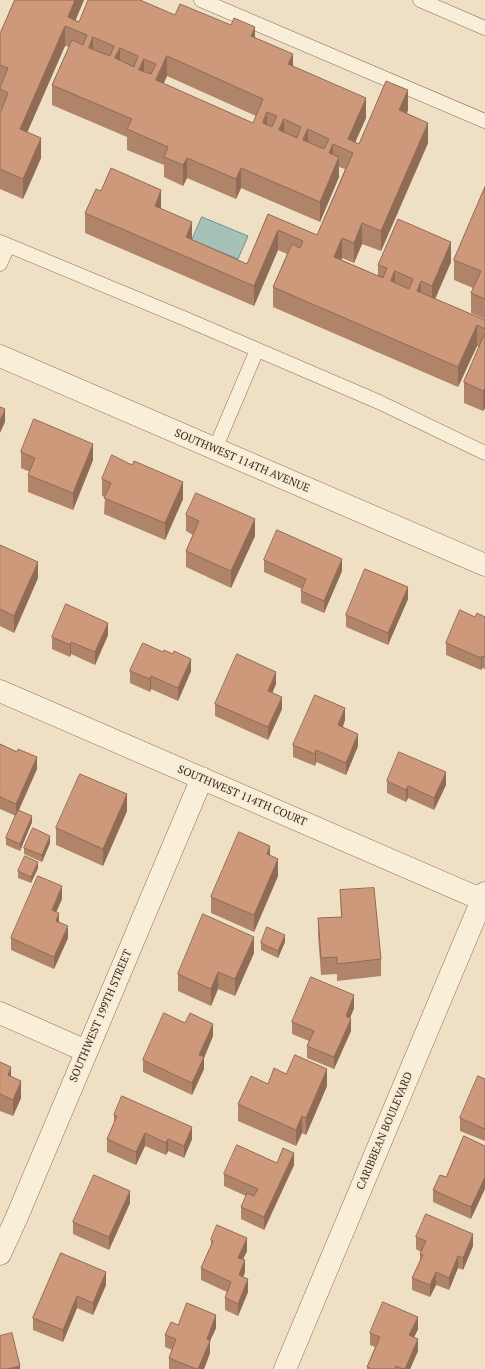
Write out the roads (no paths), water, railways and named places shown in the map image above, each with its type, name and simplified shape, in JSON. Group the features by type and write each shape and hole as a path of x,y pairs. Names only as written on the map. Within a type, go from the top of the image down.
{"street":[{"name":"SOUTHWEST 114TH AVENUE","path":"0,356 485,565"},
{"name":"SOUTHWEST 114TH COURT","path":"0,691 484,898"},
{"name":"SOUTHWEST 199TH STREET","path":"0,1254 202,778"},
{"name":"CARIBBEAN BOULEVARD","path":"285,1369 484,898"},
{"path":"0,1013 86,1051"}],"lane":[{"path":"201,0 485,120"},
{"path":"420,0 485,28"},
{"path":"0,264 4,244 188,320 379,402 485,453"},
{"path":"215,449 257,350"}],"water":[{"path":"202,217 248,236 238,259 192,240"}]}
